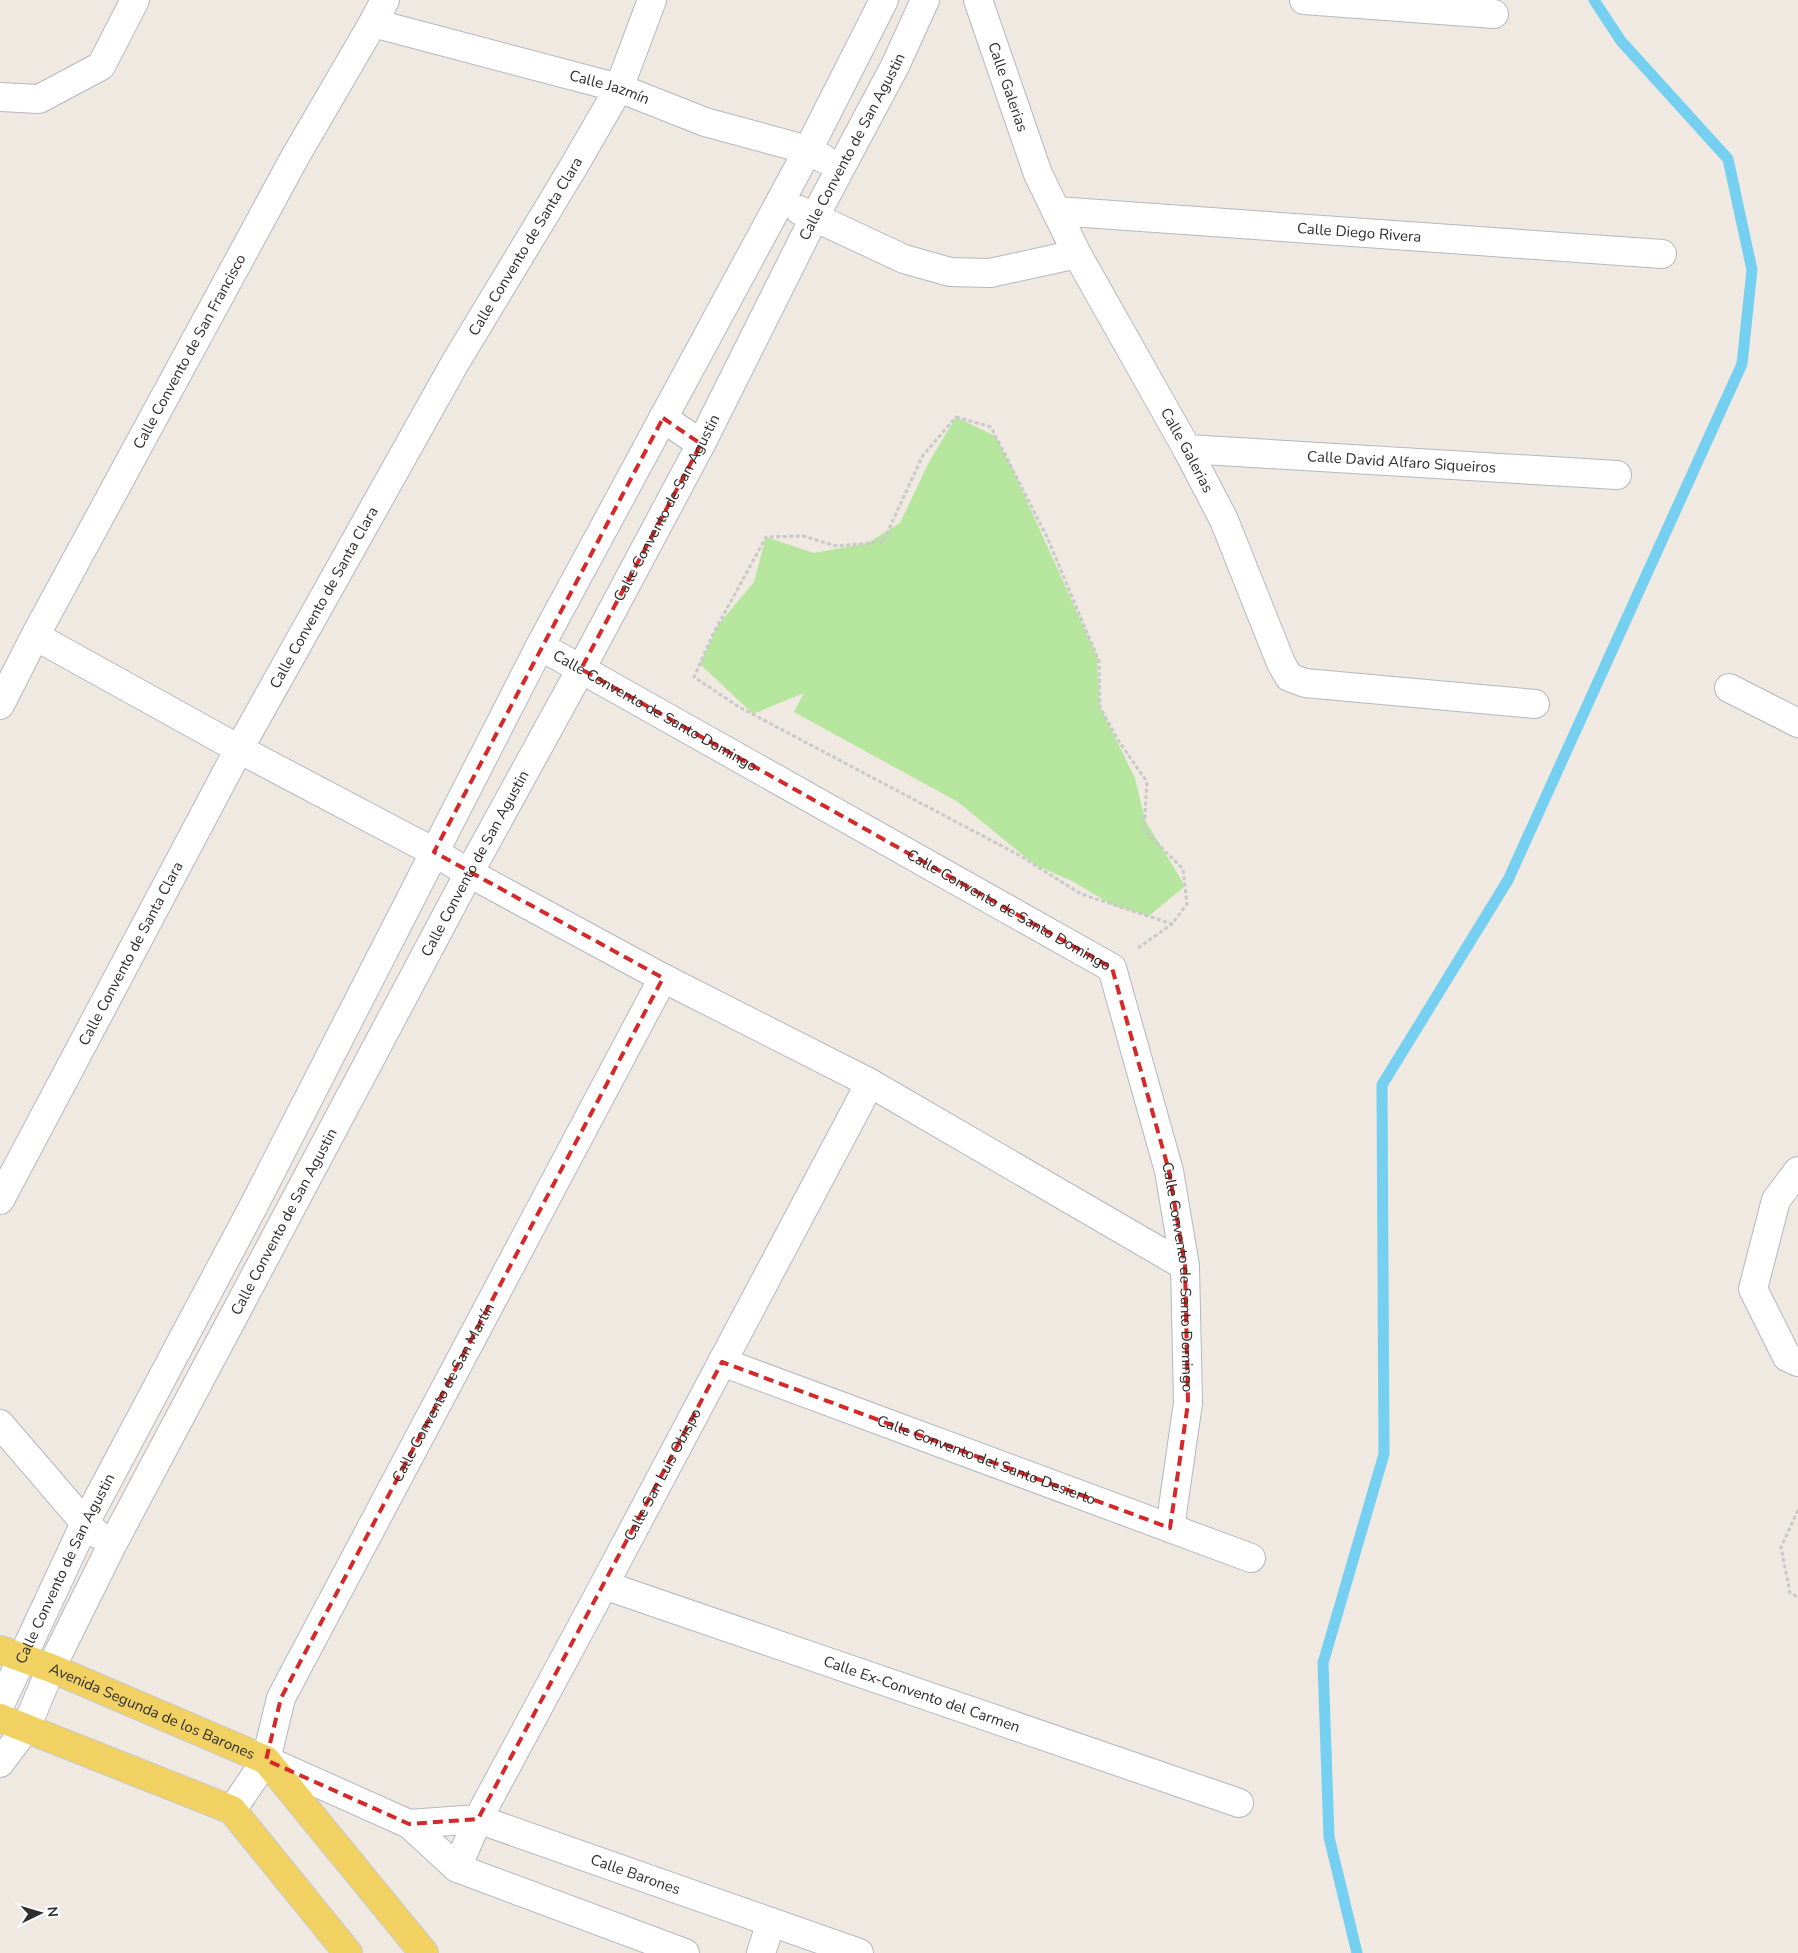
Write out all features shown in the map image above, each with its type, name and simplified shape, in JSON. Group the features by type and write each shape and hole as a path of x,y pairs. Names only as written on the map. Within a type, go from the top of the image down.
{"main road":[{"name":"Avenida Segunda de los Barones","path":"11,1654 51,1668 266,1760 424,1953"},
{"path":"0,1718 232,1810 348,1953"}],"street":[{"path":"0,97 38,99 101,66 135,0"},
{"name":"Calle Convento de Santa Clara","path":"0,1200 238,749 454,363 574,166 619,88 652,0"},
{"name":"Calle Convento de San Agustin","path":"0,1704 11,1654 85,1523 252,1209 540,646 808,150 884,0"},
{"name":"Calle Convento de San Agustin","path":"0,1763 26,1728 51,1668 111,1547 469,873 701,444 814,218 895,66 925,0"},
{"name":"Calle Galerias","path":"978,0 1038,174 1077,254 1187,449 1224,520 1281,664 1289,677 1305,683 1535,704"},
{"path":"1304,0 1494,14"},
{"name":"Calle Jazmín","path":"379,11 619,88 705,122 808,150 840,169"},
{"name":"Calle Convento de San Francisco","path":"0,705 35,636 295,157 379,11"},
{"path":"780,199 814,218 904,259 950,272 990,273 1077,254"},
{"name":"Calle Diego Rivera","path":"1056,211 1662,254"},
{"path":"663,418 701,444"},
{"name":"Calle David Alfaro Siqueiros","path":"1187,449 1617,475"},
{"path":"35,636 238,749 434,852 469,873 663,978 870,1083 1185,1266"},
{"name":"Calle Convento de Santo Domingo","path":"540,646 1112,968 1168,1171 1185,1266 1188,1403 1170,1528"},
{"path":"1729,688 1798,723"},
{"name":"Calle Convento de San Martín","path":"232,1810 266,1760 281,1698 663,978"},
{"name":"Calle San Luis Obispo","path":"457,1868 478,1819 870,1083"},
{"path":"1798,1171 1776,1200 1753,1289 1787,1357 1798,1362"},
{"path":"252,1209 281,1225"},
{"name":"Calle Convento del Santo Desierto","path":"722,1362 1251,1558"},
{"path":"0,1424 85,1523 111,1547"},
{"name":"Calle Ex-Convento del Carmen","path":"604,1585 1239,1803"},
{"name":"Calle Barones","path":"266,1760 409,1824 457,1868 685,1953"},
{"name":"Calle Barones","path":"409,1824 478,1819 859,1953"},
{"path":"761,1953 771,1922"}],"path":[{"path":"1112,968 1172,924 1187,904 1183,869 1144,830 1148,782 1118,740 1100,708 1099,661 1047,537 991,427 956,417 923,455 883,542 836,546 803,536 766,537 713,634 694,677 739,707 1017,854 1081,894 1172,924"},
{"path":"1798,1510 1781,1547 1790,1593 1798,1597"}],"highlighted area":[{"path":"663,418 701,444 581,669 1112,968 1169,1171 1185,1266 1188,1403 1170,1528 722,1362 478,1819 409,1824 266,1760 281,1698 663,978 434,852"}],"green space":[{"path":"956,417 995,436 1012,468 1099,661 1097,663 1100,707 1135,778 1145,820 1185,886 1149,916 1112,905 1074,882 1035,865 958,802 794,712 804,693 753,714 700,664 718,625 754,582 766,537 814,553 868,543 900,523 929,462"}],"waterway":[{"path":"1357,1953 1329,1837 1323,1663 1384,1454 1382,1085 1508,880 1742,364 1752,270 1728,159 1621,41 1594,0"}]}
